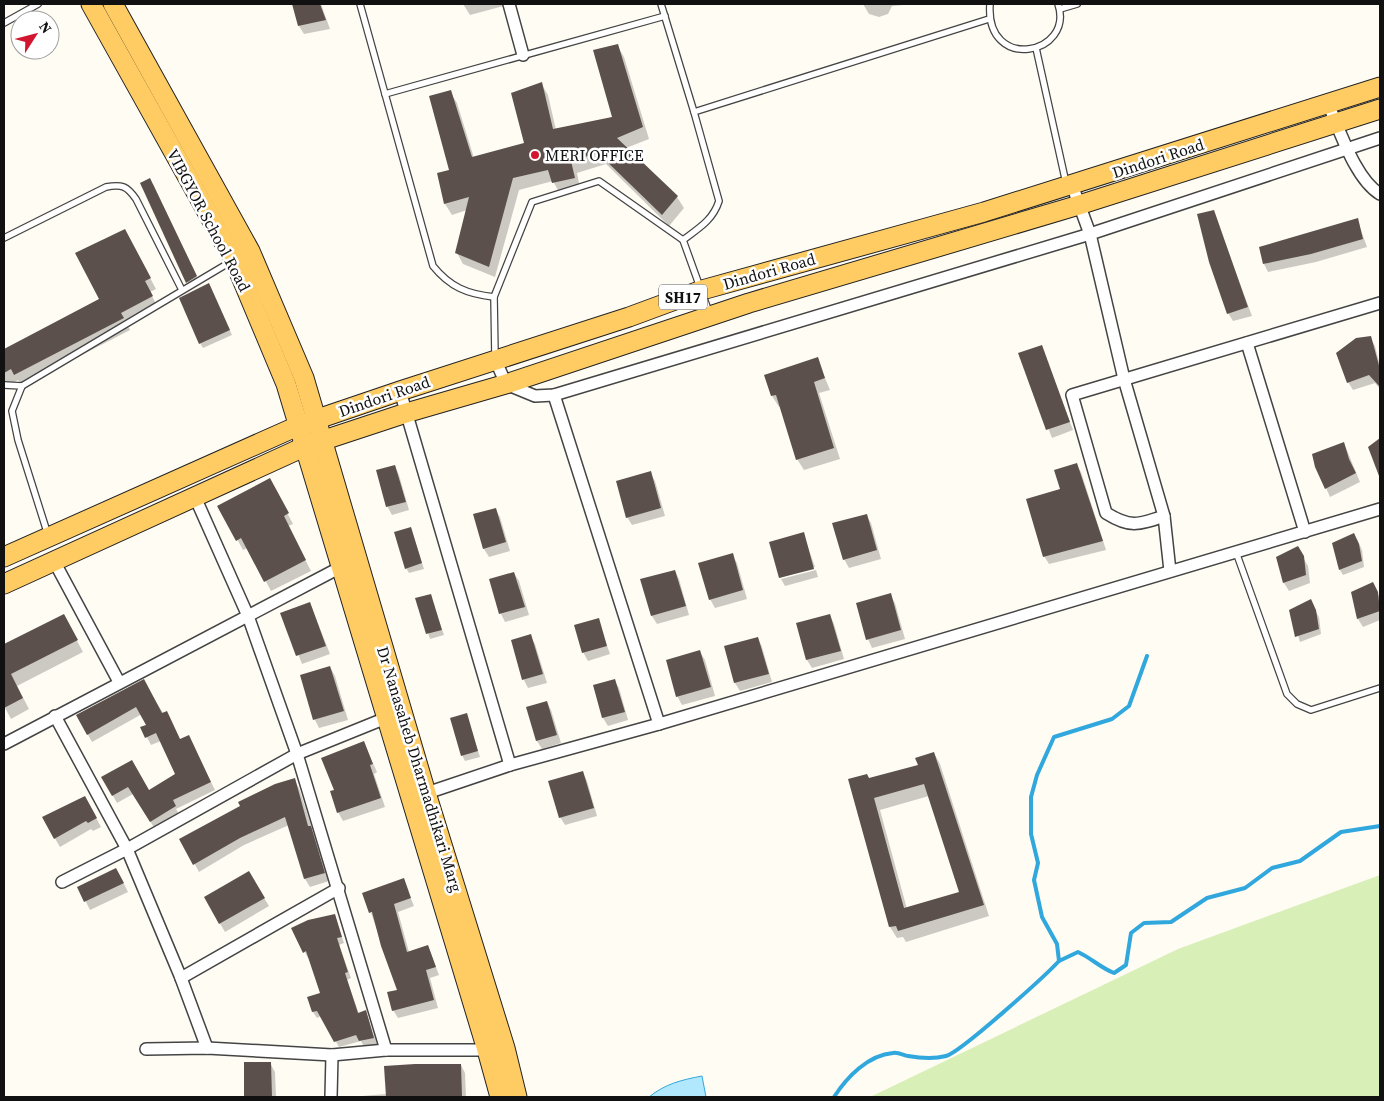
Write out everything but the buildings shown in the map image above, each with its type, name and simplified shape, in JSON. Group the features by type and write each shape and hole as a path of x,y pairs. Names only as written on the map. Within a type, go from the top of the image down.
{"main road":[{"name":"VIBGYOR School Road","path":"90,4 242,256"},
{"name":"VIBGYOR School Road","path":"113,4 242,256 286,384 308,422 314,443"},
{"name":"Dindori Road","path":"4,557 308,422 702,290 1070,186 1380,87"},
{"path":"4,584 314,443 406,413 506,384 710,315 884,264 1380,109"},
{"name":"Dr Nanasaheb Dharmadhikari Marg","path":"314,443 341,567 386,718 418,796 505,1048 517,1097"},
{"name":"Dr Nanasaheb Dharmadhikari Marg","path":"314,443 418,796 500,1097"}],"street":[{"path":"508,4 523,56"},
{"path":"1328,104 1348,149 1364,178 1380,194"},
{"path":"495,359 506,384 535,396 554,395 1090,234 1380,138"},
{"path":"1070,186 1090,234 1124,379 1164,516 1170,571"},
{"path":"1164,516 1139,525 1122,523 1106,513 1072,395 1380,303"},
{"path":"1247,343 1305,532"},
{"path":"400,391 510,765"},
{"path":"554,395 659,724"},
{"path":"195,497 248,616 297,754 339,888 386,1050"},
{"path":"418,796 510,765 659,724 1380,509"},
{"path":"54,561 119,682"},
{"path":"4,744 341,567"},
{"path":"55,716 127,849 181,978 207,1048"},
{"path":"62,882 127,849 297,754 386,718"},
{"path":"181,978 339,888"},
{"path":"146,1049 207,1048 332,1055 386,1050 487,1050"},
{"path":"331,1097 332,1055"}],"lane":[{"path":"4,23 38,4"},
{"path":"360,4 433,266 451,285 473,295 494,297"},
{"path":"661,4 719,201 716,211 709,220 683,240"},
{"path":"990,4 989,20 995,34 1004,44 1015,49 1036,48 1046,43 1055,33 1060,22 1059,6 1077,4"},
{"path":"385,94 664,16"},
{"path":"694,112 989,20"},
{"path":"1036,48 1070,186"},
{"path":"495,359 494,297 532,202 599,181 683,240 710,315"},
{"path":"4,238 106,187 118,185 127,187 136,199 182,290"},
{"path":"4,385 22,386 242,256"},
{"path":"22,386 12,411 18,440 48,536"},
{"path":"1236,552 1287,694 1297,704 1311,710 1380,688"}],"green space":[{"path":"1380,875 1380,1097 870,1097 1178,949"}],"water":[{"path":"702,1076 706,1097 649,1097 674,1083"}],"waterway":[{"path":"834,1097 859,1068 875,1058 895,1053 937,1058 955,1051 1003,1013 1059,961 1057,944 1042,917 1034,880 1038,863 1031,834 1031,797 1037,775 1054,737 1112,719 1129,706 1147,656"},
{"path":"1059,961 1078,952 1114,973 1126,965 1131,933 1144,923 1171,922 1207,898 1245,888 1272,868 1300,861 1341,832 1380,826"}],"place":[{"name":"MERI OFFICE","path":"535,155"}]}
